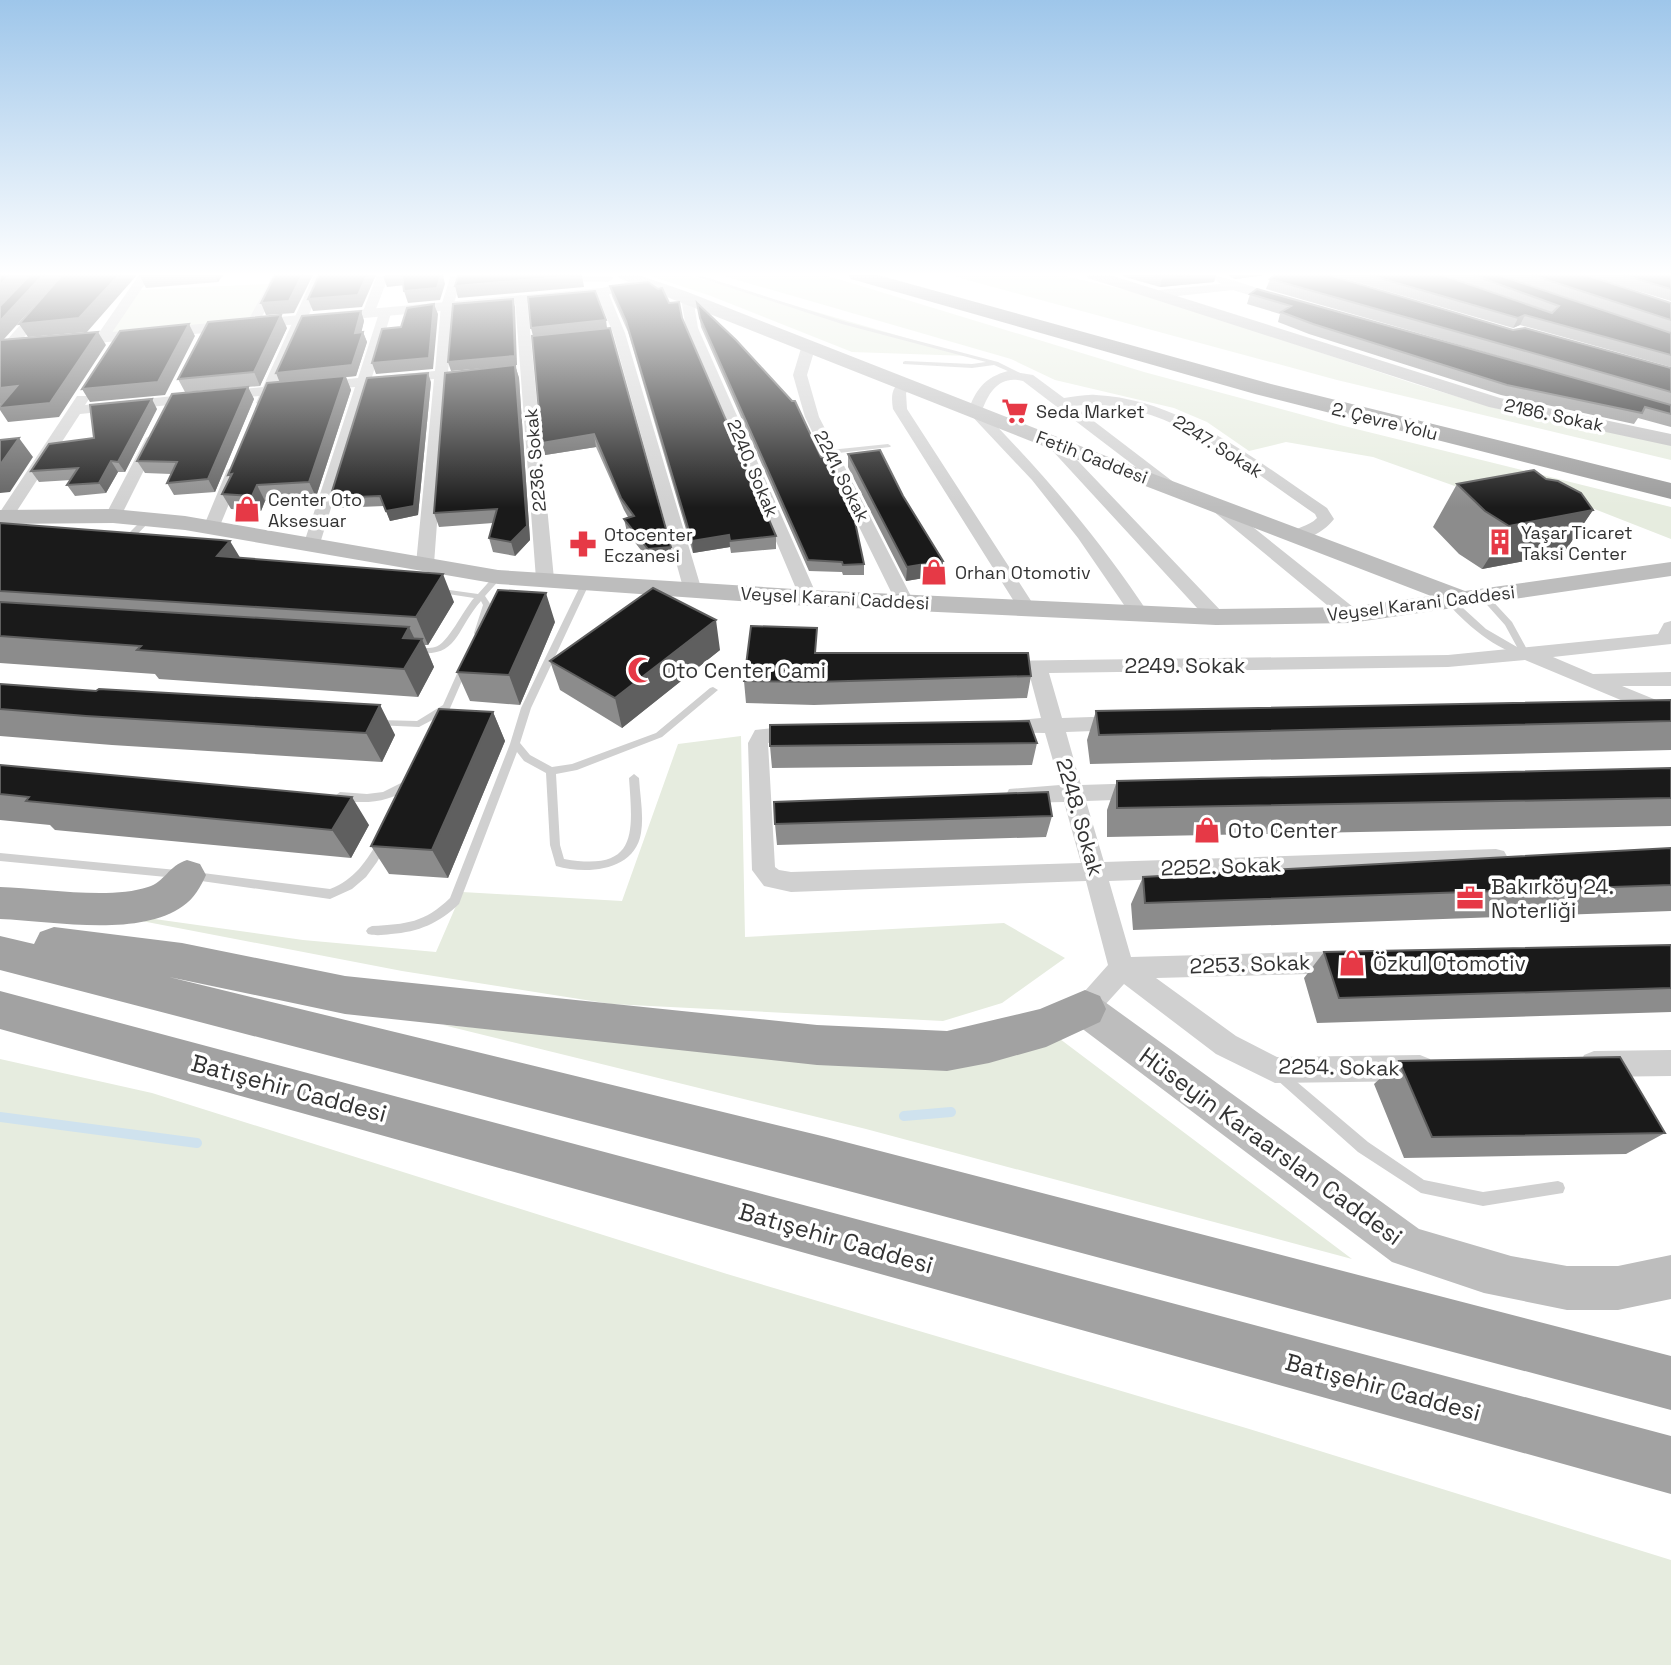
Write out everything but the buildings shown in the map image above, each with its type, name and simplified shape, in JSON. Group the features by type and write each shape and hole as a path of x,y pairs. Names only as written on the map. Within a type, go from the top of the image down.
{"highway":[{"name":"2. Çevre Yolu","path":"1130,353 1291,397 1671,491"},
{"name":"2. Çevre Yolu","path":"1189,353 1671,472"},
{"path":"0,903 125,908 156,902 170,895 187,875"},
{"path":"0,942 18,939 182,961 345,995 817,1045 947,1051 989,1043 1046,1027 1085,1009"},
{"path":"0,953 786,1151 1671,1383"},
{"name":"Batışehir Caddesi","path":"0,1010 1671,1465"}],"main road":[{"name":"Fetih Caddesi","path":"831,353 1054,444 1466,599"},
{"name":"2186. Sokak","path":"1340,353 1496,403 1671,440"},
{"name":"Veysel Karani Caddesi","path":"2,517 113,516 148,519 498,577 809,598 1216,617 1351,615 1671,569"},
{"name":"Hüseyin Karaarslan Caddesi","path":"1085,1009 1408,1247 1460,1265 1557,1286 1617,1289 1671,1276"}],"street":[{"path":"108,357 111,353"},
{"path":"257,416 285,353"},
{"path":"312,546 372,353"},
{"path":"425,564 447,377 447,353"},
{"name":"2236. Sokak","path":"529,353 522,371 545,579"},
{"path":"619,353 693,591"},
{"name":"2240. Sokak","path":"703,353 809,598"},
{"name":"2241. Sokak","path":"807,353 800,375 812,416 905,602"},
{"path":"1140,614 1084,534 1038,477 975,412 985,386 996,379 1021,376 1028,378 1172,487"},
{"path":"75,410 169,406 267,391 447,377"},
{"path":"905,385 899,389 897,396 900,409 1026,607"},
{"path":"2,517 88,389"},
{"name":"2247. Sokak","path":"1062,403 1082,398 1100,399 1170,415 1321,511 1326,519 1319,526 1295,536"},
{"path":"113,516 169,406"},
{"path":"1054,444 1216,617"},
{"path":"211,528 242,453"},
{"path":"1213,503 1351,615"},
{"name":"2249. Sokak","path":"982,667 1448,661 1669,637"},
{"path":"1525,653 1663,711"},
{"name":"2248. Sokak","path":"1037,666 1122,968"},
{"path":"1583,679 1671,679"},
{"path":"1613,709 1663,711"},
{"path":"987,727 1138,723"},
{"path":"786,804 759,805 758,743 762,735 814,732"},
{"path":"990,796 1170,791"},
{"name":"2252. Sokak","path":"759,805 764,870 772,879 791,882 1520,858"},
{"name":"2253. Sokak","path":"1122,968 1369,961"},
{"path":"1085,1009 1122,968"},
{"name":"2254. Sokak","path":"1122,968 1226,1045 1275,1070 1449,1067"},
{"path":"1574,1065 1671,1063"}],"lane":[{"path":"957,353 996,363 1021,376"},
{"path":"905,363 972,366 996,363"},
{"path":"830,452 888,446"},
{"path":"129,552 116,550 148,519"},
{"path":"399,649 434,651 445,647 470,608 498,577"},
{"path":"372,931 418,927 440,916 455,901 515,744 526,708 586,582"},
{"path":"431,589 482,597 488,605 473,647"},
{"path":"1466,599 1470,622 1501,645 1525,653"},
{"path":"1466,599 1509,624 1525,653"},
{"path":"435,731 468,659"},
{"path":"515,744 527,758 551,771 573,767 659,734 713,690"},
{"path":"370,722 419,724 447,706"},
{"path":"551,771 555,845 561,863 578,867 602,866 629,851 636,834 634,778"},
{"path":"327,795 384,799 396,794 412,780 400,805"},
{"path":"0,858 187,875 330,894 346,889 365,874 388,829"},
{"path":"1275,1070 1363,1147 1422,1186 1483,1199 1558,1188"}],"shaded area":[{"path":"872,353 958,353 969,356"},
{"path":"989,353 1081,353 1340,425 1671,507 1671,539 1551,492 1497,501 1373,457 1286,442 1249,451 1207,422 1174,408 1055,380 1011,359"},
{"path":"1236,353 1321,353 1509,412 1671,444 1671,460 1337,380"},
{"path":"741,736 745,937 1004,923 1065,958 1002,1003 943,1021 611,1004 402,971 69,907 303,940 436,952 462,892 622,901 678,744"},
{"path":"443,1025 949,1064 1060,1039 1352,1259 866,1129"},
{"path":"0,1059 152,1093 727,1274 1246,1428 1671,1560 1671,1665 0,1665"}],"waterway":[{"path":"904,1116 951,1112"},
{"path":"0,1117 197,1143"}],"place":[{"name":"Seda Market","path":"1015,411"},
{"name":"Center Oto Aksesuar","path":"247,509"},
{"name":"Yaşar Ticaret Taksi Center","path":"1500,542"},
{"name":"Otocenter Eczanesi","path":"583,544"},
{"name":"Orhan Otomotiv","path":"934,572"},
{"name":"Oto Center Cami","path":"641,670"},
{"name":"Oto Center","path":"1207,830"},
{"name":"Bakırköy 24. Noterliği","path":"1470,898"},
{"name":"Özkul Otomotiv","path":"1352,963"}]}
